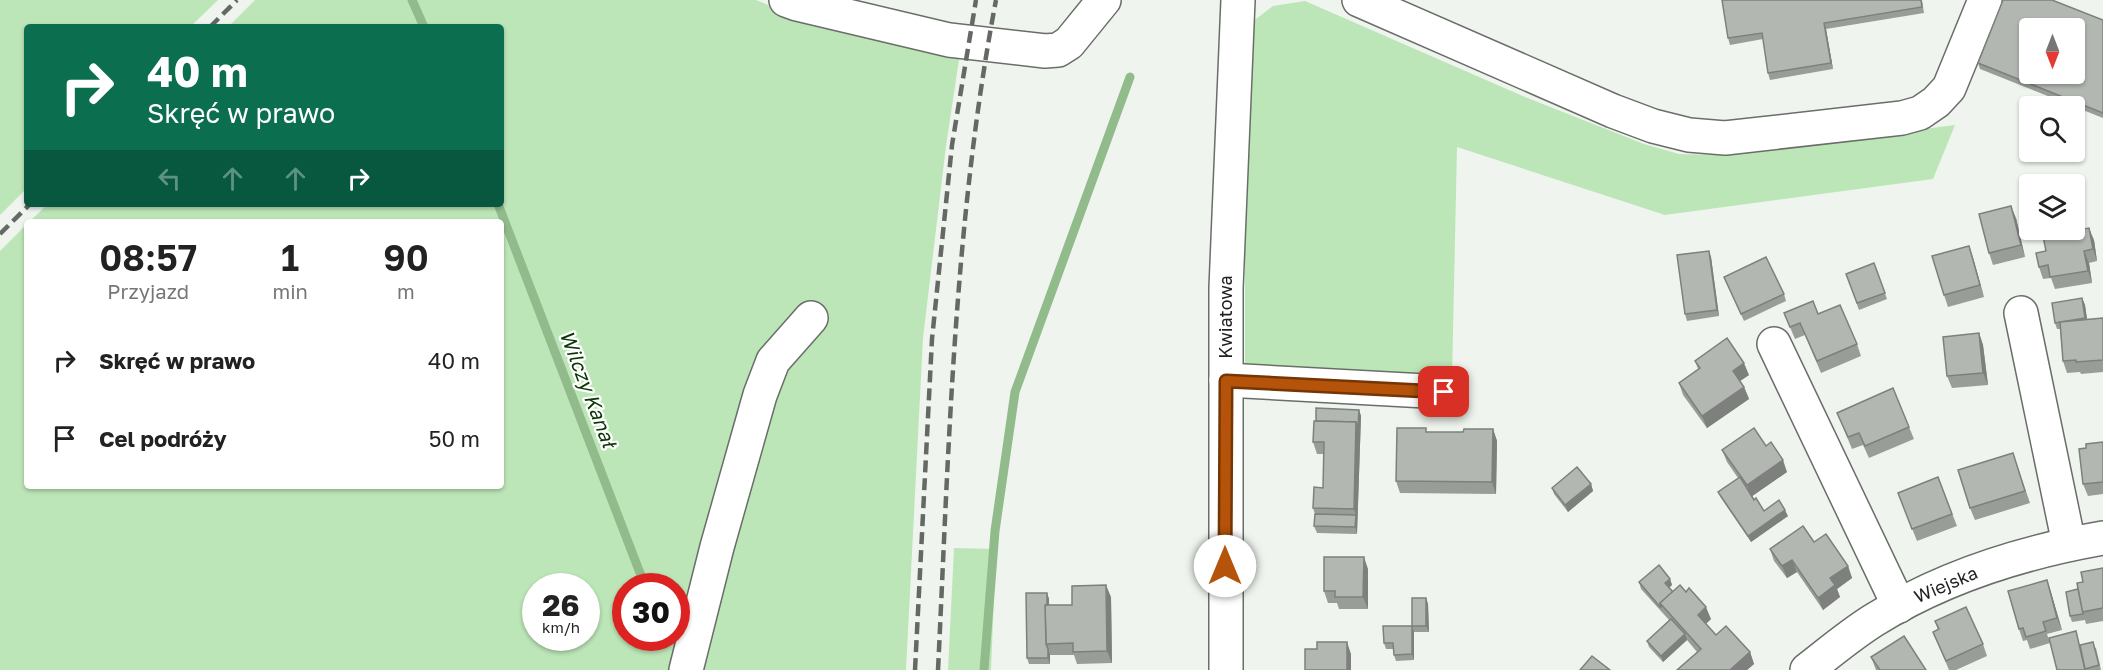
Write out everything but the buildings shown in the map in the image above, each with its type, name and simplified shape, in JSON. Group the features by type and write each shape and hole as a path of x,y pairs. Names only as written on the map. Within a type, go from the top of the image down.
{"street":[{"path":"786,0 949,40 1045,51 1058,50 1069,43 1104,0"},
{"name":"Kwiatowa","path":"1226,670 1228,210 1238,0"},
{"path":"1359,0 1623,115 1653,126 1689,135 1725,138 1902,118 1920,113 1936,102 1949,88 1985,0"},
{"path":"2021,313 2069,544"},
{"path":"686,670 717,547 760,395 773,361 811,318"},
{"path":"1774,344 1899,606"},
{"path":"1226,381 1444,392"},
{"name":"Wiejska","path":"1807,670 1852,635 1933,588 1995,564 2069,544 2103,538"}],"green space":[{"path":"0,0 218,0 193,24 24,24 24,191 0,215"},
{"path":"255,0 756,0 801,18 960,53 946,146 923,338 906,670 0,670 0,251 24,227 24,489 504,489 504,219 32,219 45,207 504,207 504,24 231,24"},
{"path":"1305,1 1525,97 1644,144 1679,154 1720,155 1955,125 1933,179 1665,215 1457,147 1452,379 1245,371 1245,231 1252,22 1273,6"},
{"path":"954,548 996,549 991,670 948,670"}],"waterway":[{"name":"Wilczy Kanał","path":"412,0 423,24"},
{"path":"984,670 995,531 1015,392 1130,77"},
{"name":"Wilczy Kanał","path":"499,207 504,219"},
{"name":"Wilczy Kanał","path":"504,220 640,573"}],"railway":[{"path":"213,24 237,0"},
{"path":"915,670 932,339 952,145 976,0"},
{"path":"938,670 950,418 962,250 982,83 996,0"},
{"path":"0,234 27,207"}],"route":[{"path":"1225,566 1226,381 1444,392"}]}
